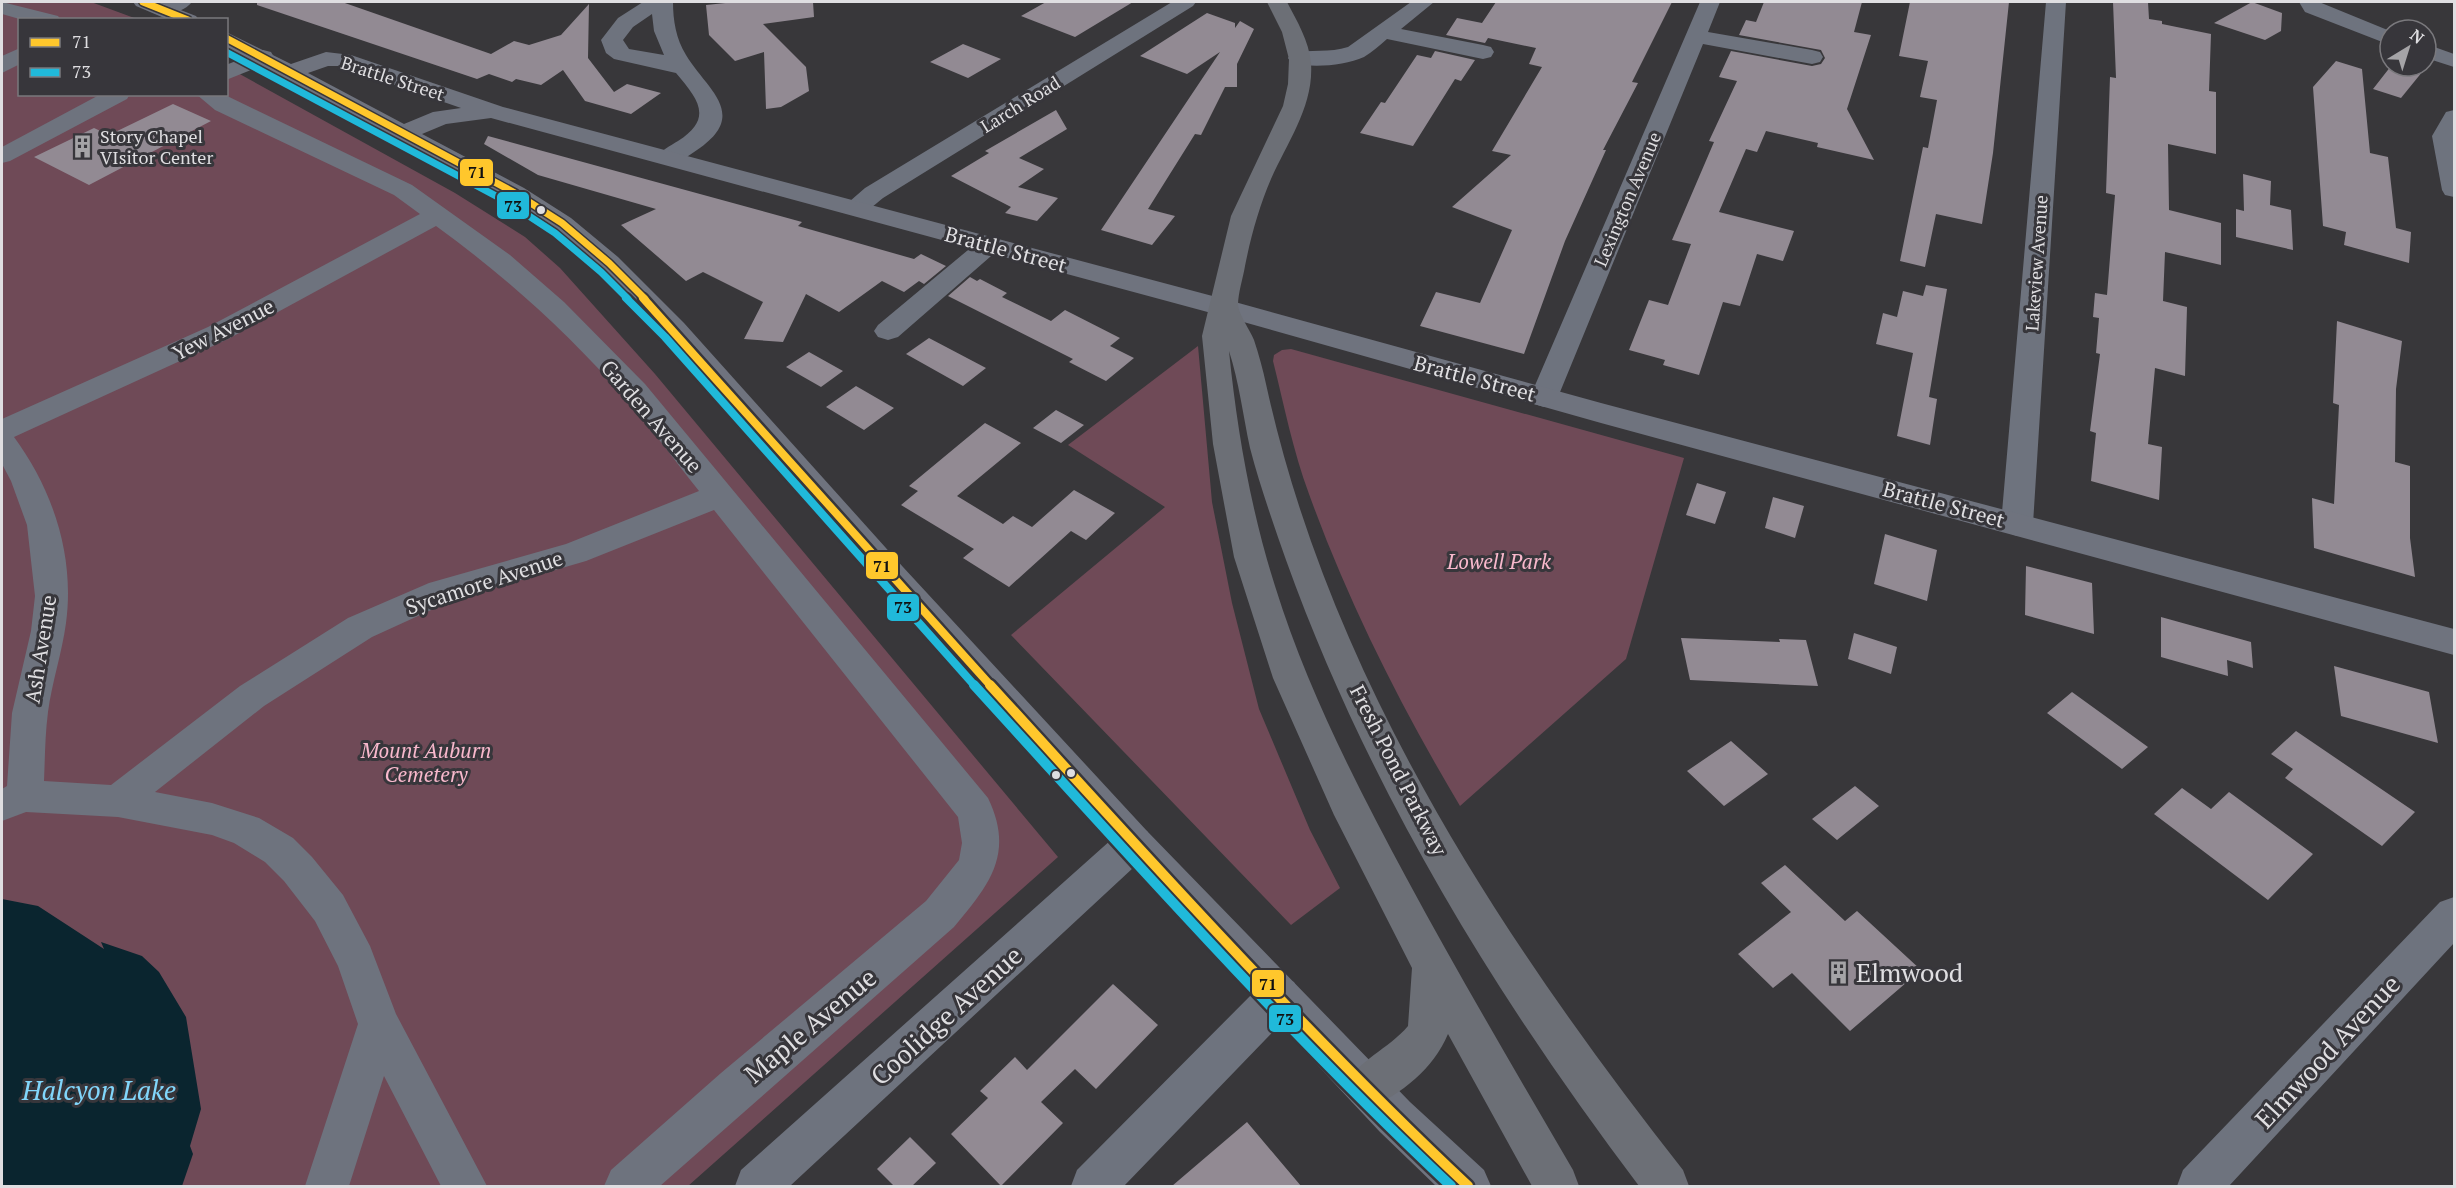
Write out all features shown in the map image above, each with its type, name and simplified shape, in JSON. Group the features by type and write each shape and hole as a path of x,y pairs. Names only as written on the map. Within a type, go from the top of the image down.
{"highway":[{"path":"1277,2 1289,25 1299,58 1298,98 1285,132 1247,207 1235,250 1225,308 1215,344 1227,443 1243,524 1266,610 1299,702 1321,752 1431,964 1557,1186"},
{"name":"Fresh Pond Parkway","path":"1225,308 1242,342 1266,450 1300,558 1334,639 1402,782 1462,889 1535,1006 1626,1135 1667,1186"},
{"path":"1367,1087 1413,1054 1426,1039 1430,1029 1433,1006 1431,964"}],"main road":[{"path":"143,2 173,5 187,18"},
{"path":"228,39 538,207 584,241 630,283 675,329 899,585 1134,843 1367,1087 1468,1186"},
{"name":"Brattle Street","path":"291,72 326,59 340,60 495,112 2454,642"},
{"name":"Brattle Street","path":"404,133 448,116 495,112"}],"street":[{"path":"658,2 626,21 616,30 612,40 614,48 622,54 662,61 684,68"},
{"path":"663,2 666,33 676,58 711,104 711,117 705,130 668,158"},
{"name":"Larch Road","path":"855,208 874,193 1186,2"},
{"path":"1299,58 1351,55 1424,2"},
{"name":"Lexington Avenue","path":"1544,397 1710,2"},
{"name":"Lakeview Avenue","path":"2017,524 2056,2"},
{"path":"2309,2 2312,8 2326,16 2378,35"},
{"path":"2,8 43,18"},
{"path":"1384,32 1483,52"},
{"path":"1696,36 1812,57"},
{"path":"2,66 18,55"},
{"path":"2438,55 2454,61"},
{"path":"228,72 263,57"},
{"path":"2,156 115,96"},
{"name":"Garden Avenue","path":"210,96 223,105 403,190 501,261 554,308 635,391 975,810 982,831 982,855"},
{"path":"2453,121 2444,136 2454,190"},
{"name":"Yew Avenue","path":"2,431 218,333 438,214"},
{"path":"888,331 989,245"},
{"name":"Ash Avenue","path":"2,442 16,461 39,510 47,544 51,580 50,620 13,801"},
{"name":"Sycamore Avenue","path":"118,801 179,751 287,673 338,641 399,608 439,593 574,553 631,533 718,495"},
{"path":"13,801 118,801 212,819 246,830 279,850 329,908 356,960 379,1024 465,1186"},
{"name":"Coolidge Avenue","path":"757,1186 1134,843"},
{"name":"Maple Avenue","path":"627,1186 736,1088 940,914 966,883 982,855"},
{"name":"Elmwood Avenue","path":"2199,1186 2454,916"},
{"path":"1093,1186 1279,996"},
{"path":"327,1186 379,1024"}],"green space":[{"name":"Mount Auburn Cemetery","path":"2,2 91,2 134,18 18,18 18,96 228,96 228,68 455,193 525,237 560,268 655,374 1058,857 688,1186 2,1186"},
{"path":"1198,346 1212,502 1232,603 1259,709 1310,830 1340,888 1291,925 1011,635 1165,507 1068,445"},
{"name":"Lowell Park","path":"1291,349 1684,458 1626,659 1460,806 1417,731 1358,614 1303,478 1273,361 1274,355 1282,350"}],"water":[{"name":"Halcyon Lake","path":"2,899 38,906 104,949 101,942 142,956 159,972 186,1017 201,1109 190,1146 193,1154 182,1186 2,1186"}],"building":[{"path":"257,2 342,2 491,54 514,41 529,45 561,35 589,4 588,58 614,92 627,84 661,93 631,114 585,101 563,70 541,85 516,79 512,82 489,74 477,79 257,5"},
{"path":"735,2 813,2 814,17 763,24 806,67 809,91 781,107 766,109 764,52 735,61 709,35 706,5"},
{"path":"1046,2 1133,2 1075,37 1021,16"},
{"path":"1496,2 1672,2 1632,82 1638,83 1603,150 1606,150 1565,241 1524,354 1420,326 1436,292 1480,303 1512,230 1452,207 1511,155 1492,151 1542,67 1529,64 1536,48 1488,38 1485,43 1446,35 1457,18 1482,23"},
{"path":"1764,2 1862,2 1854,32 1871,35 1847,109 1874,160 1817,147 1818,143 1766,131 1757,152 1746,149 1719,212 1794,231 1783,261 1757,254 1740,306 1723,302 1699,375 1663,365 1665,360 1629,350 1649,300 1668,305 1691,244 1672,240 1714,142 1709,141 1737,81 1719,77 1731,51 1812,66 1821,64 1825,58 1821,50 1739,35 1746,20 1756,22"},
{"path":"1910,2 2009,2 1993,153 1982,224 1936,214 1925,267 1900,261 1923,147 1928,148 1937,100 1920,97 1928,61 1899,56"},
{"path":"2113,2 2148,2 2149,19 2162,21 2162,24 2211,34 2209,91 2216,92 2216,154 2168,144 2169,210 2221,223 2221,265 2165,252 2163,301 2187,307 2185,376 2155,368 2148,444 2162,447 2159,500 2091,481 2096,433 2090,431 2100,354 2096,353 2099,318 2093,317 2095,293 2107,295 2115,195 2106,193 2110,77 2116,78"},
{"path":"2252,2 2282,13 2281,31 2265,40 2214,23"},
{"path":"1207,13 1235,23 1235,28 1240,21 1254,29 1237,64 1237,87 1225,87 1201,135 1195,134 1148,209 1175,216 1152,245 1101,230 1220,52 1187,74 1140,56"},
{"path":"963,44 1001,59 968,78 930,62"},
{"path":"1435,51 1475,60 1461,81 1455,79 1413,146 1360,133 1381,102 1385,103 1417,55 1431,58"},
{"path":"2336,61 2362,69 2370,153 2388,157 2396,228 2411,232 2409,263 2344,245 2346,232 2323,226 2313,87"},
{"path":"2382,78 2417,78 2401,98 2373,89"},
{"name":"Story Chapel VIsitor Center","path":"173,104 211,121 89,185 34,157 94,128 109,135"},
{"path":"1056,110 1067,129 1019,158 1044,169 1018,187 1058,198 1037,221 1005,213 1011,207 951,176 989,153 985,151"},
{"path":"488,136 802,222 798,226 914,259 921,254 946,266 924,284 919,281 904,292 882,281 839,312 806,294 783,342 744,339 763,302 703,272 686,281 621,225 656,209 538,175 484,144"},
{"path":"2243,174 2271,181 2270,205 2291,210 2293,250 2236,237 2236,209 2244,211"},
{"path":"970,277 977,281 980,279 1007,293 1002,297 1051,321 1065,310 1120,338 1110,346 1134,358 1106,381 1069,362 1073,359 948,296"},
{"path":"1926,285 1947,289 1929,397 1937,399 1930,445 1897,436 1913,353 1876,344 1883,313 1897,317 1903,291 1923,296"},
{"path":"2337,321 2402,341 2396,389 2395,462 2410,466 2410,538 2415,577 2314,548 2312,498 2334,504 2339,405 2333,403"},
{"path":"929,338 986,368 963,386 906,354"},
{"path":"809,352 843,371 821,387 786,367"},
{"path":"856,386 894,408 864,430 826,407"},
{"path":"1056,410 1084,425 1061,443 1033,428"},
{"path":"985,423 1021,443 957,496 1003,524 1013,516 1032,527 1074,490 1115,513 1086,540 1071,531 1009,587 963,558 974,549 901,505 918,491 909,486"},
{"path":"1697,483 1726,492 1715,524 1686,515"},
{"path":"1773,497 1804,506 1795,538 1765,528"},
{"path":"1885,534 1937,550 1927,601 1874,584"},
{"path":"2026,566 2092,583 2094,634 2025,615"},
{"path":"2161,617 2251,642 2253,668 2227,660 2228,676 2161,657"},
{"path":"1854,633 1897,647 1891,674 1848,659"},
{"path":"1681,638 1780,642 1779,639 1806,640 1818,686 1690,680"},
{"path":"2334,666 2429,692 2438,743 2341,716"},
{"path":"2072,692 2148,747 2122,769 2047,713"},
{"path":"2296,731 2415,812 2382,846 2285,778 2293,769 2271,754"},
{"path":"1731,741 1768,774 1724,806 1687,771"},
{"path":"1855,786 1879,806 1837,840 1812,819"},
{"path":"2182,788 2211,809 2229,792 2313,854 2268,900 2154,814"},
{"name":"Elmwood","path":"1785,865 1845,921 1857,911 1921,970 1850,1031 1792,973 1773,988 1738,954 1791,912 1761,883"},
{"path":"1113,984 1158,1025 1096,1089 1075,1069 1041,1102 1063,1123 1001,1186 951,1134 988,1098 980,1091 1015,1057 1027,1070"},
{"path":"1247,1122 1301,1186 1172,1186"},
{"path":"910,1137 936,1163 912,1186 894,1186 877,1169"}],"transit line":[{"name":"71","path":"143,2 183,18"},
{"name":"71","path":"228,39 515,193 562,223 609,263 674,329 891,576 1134,843 1395,1117 1468,1186"},
{"name":"73","path":"228,53 509,203 555,233 601,272 665,337 882,584 1125,851 1386,1125 1451,1186"}],"place":[{"name":"Story Chapel VIsitor Center","path":"82,146"},
{"name":"Elmwood","path":"1838,972"}]}
